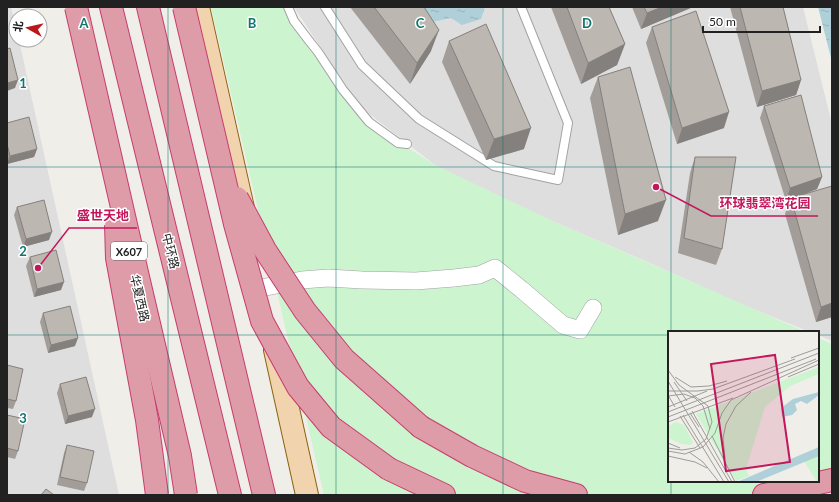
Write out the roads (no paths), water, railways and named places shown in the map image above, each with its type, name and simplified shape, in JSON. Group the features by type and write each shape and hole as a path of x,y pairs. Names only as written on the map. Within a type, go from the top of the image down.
{"highway":[{"path":"76,7 180,456 186,495"},
{"name":"中环路","path":"111,7 230,495"},
{"path":"148,7 264,495"},
{"path":"184,7 235,224 262,321 298,387 331,427 389,469 444,495"},
{"path":"223,173 265,250 305,311 344,359 421,427 472,456 525,481 576,495"},
{"path":"115,176 117,258 147,420 157,495"},
{"path":"764,495 832,480"},
{"path":"792,495 832,480"}],"main road":[{"name":"华夏西路","path":"70,7 186,495"},
{"path":"198,7 307,495"}],"street":[{"path":"261,288 302,280 328,278 416,281 454,278 479,275 495,268 563,325 580,330 593,308"}],"lane":[{"path":"288,7 294,21 343,90 370,122 398,143 407,144"},
{"path":"325,7 362,65 419,119 494,166 558,180 568,123 521,7"}],"water":[{"path":"408,7 485,7 481,19 462,25 451,18 432,22"},
{"path":"818,7 832,7 832,62"}],"place":[{"name":"环球翡翠湾花园","path":"656,187"},
{"name":"盛世天地","path":"38,268"}]}
